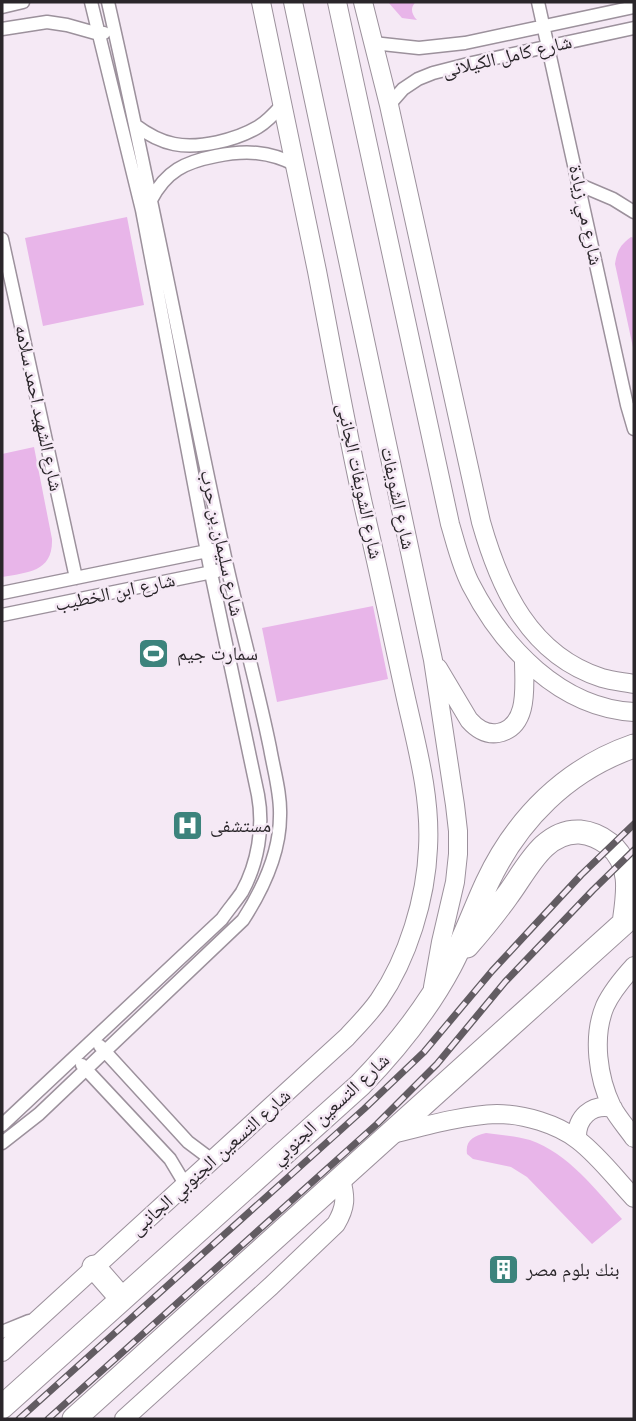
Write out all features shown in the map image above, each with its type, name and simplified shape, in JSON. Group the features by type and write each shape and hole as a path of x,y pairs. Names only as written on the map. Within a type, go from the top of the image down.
{"highway":[{"name":"شارع التسعين الجنوبي","path":"2,1407 360,1085 387,1057 432,997 451,964 488,881 512,841 540,805 565,782 593,764 634,746"},
{"path":"74,1419 629,918 625,864 615,849 603,839 588,833 569,832 549,841 531,861 491,918 451,964"},
{"path":"94,1267 122,1298"}],"street":[{"path":"2,8 23,2"},
{"name":"شارع سليمان بن حرب","path":"2,1143 39,1114 243,920 262,888 275,854 281,815 261,705 91,2"},
{"name":"شارع سليمان بن حرب","path":"2,1125 222,919 241,893 256,856 259,834 260,805 206,551 151,200 108,2"},
{"name":"شارع الشويفات الجانبى","path":"261,2 427,802 428,848 423,893 401,959"},
{"name":"شارع الشويفات","path":"293,2 433,660 458,831 455,881 432,997"},
{"path":"337,2 450,524 470,583 484,609 524,661 574,695 601,705 634,712"},
{"path":"363,2 389,105 481,522 499,576 512,604 530,628 551,649 575,666 603,678 634,684"},
{"name":"شارع مي زيادة","path":"538,2 634,429"},
{"name":"شارع كامل الكيلانى","path":"373,43 419,48 439,47 634,6"},
{"path":"2,29 47,22 99,34 115,31"},
{"name":"شارع كامل الكيلانى","path":"389,105 403,89 433,73 634,28"},
{"path":"135,125 153,137 167,142 187,146 201,145 247,133 266,121 282,105"},
{"path":"151,200 172,172 204,158 249,151 273,155 296,165"},
{"path":"580,186 613,199 634,212"},
{"name":"شارع الشهيد احمد سلامه","path":"2,239 76,578"},
{"name":"شارع ابن الخطيب","path":"2,593 223,547"},
{"name":"شارع ابن الخطيب","path":"2,615 228,569"},
{"path":"433,660 469,720 485,732 495,733 505,731 520,717 524,661"},
{"name":"شارع التسعين الجنوبي الجانبى","path":"2,1352 347,1037 379,1000 401,959"},
{"path":"634,967 604,1008 598,1054 601,1077 612,1108 634,1138"},
{"path":"94,1039 188,1142 212,1160"},
{"path":"74,1057 170,1159 185,1184"},
{"path":"577,1139 578,1125 586,1113 598,1107 612,1108"},
{"path":"392,1134 452,1120 497,1114 539,1121 577,1139 634,1198"},
{"path":"124,1419 335,1224 345,1204 341,1179"},
{"path":"2,1332 26,1323 50,1308"}],"shaded area":[{"path":"388,2 416,2 412,11 417,20 402,18"},
{"path":"127,217 144,305 43,326 25,238"},
{"path":"631,237 634,238 634,352 615,264 620,249"},
{"path":"34,447 52,539 51,550 48,558 37,568 2,577 2,454"},
{"path":"373,606 388,679 277,702 262,628"},
{"path":"486,1133 530,1140 557,1154 591,1185 622,1219 592,1244 527,1177 511,1167 473,1159 467,1154 467,1145 471,1139"}],"railway":[{"path":"19,1419 424,1052 492,971 581,875 634,824"},
{"path":"48,1419 377,1124 437,1064 505,982 634,850"}],"place":[{"name":"سمارت جيم","path":"154,653"},
{"name":"مستشفى","path":"187,825"},
{"name":"بنك بلوم مصر","path":"503,1269"}]}
